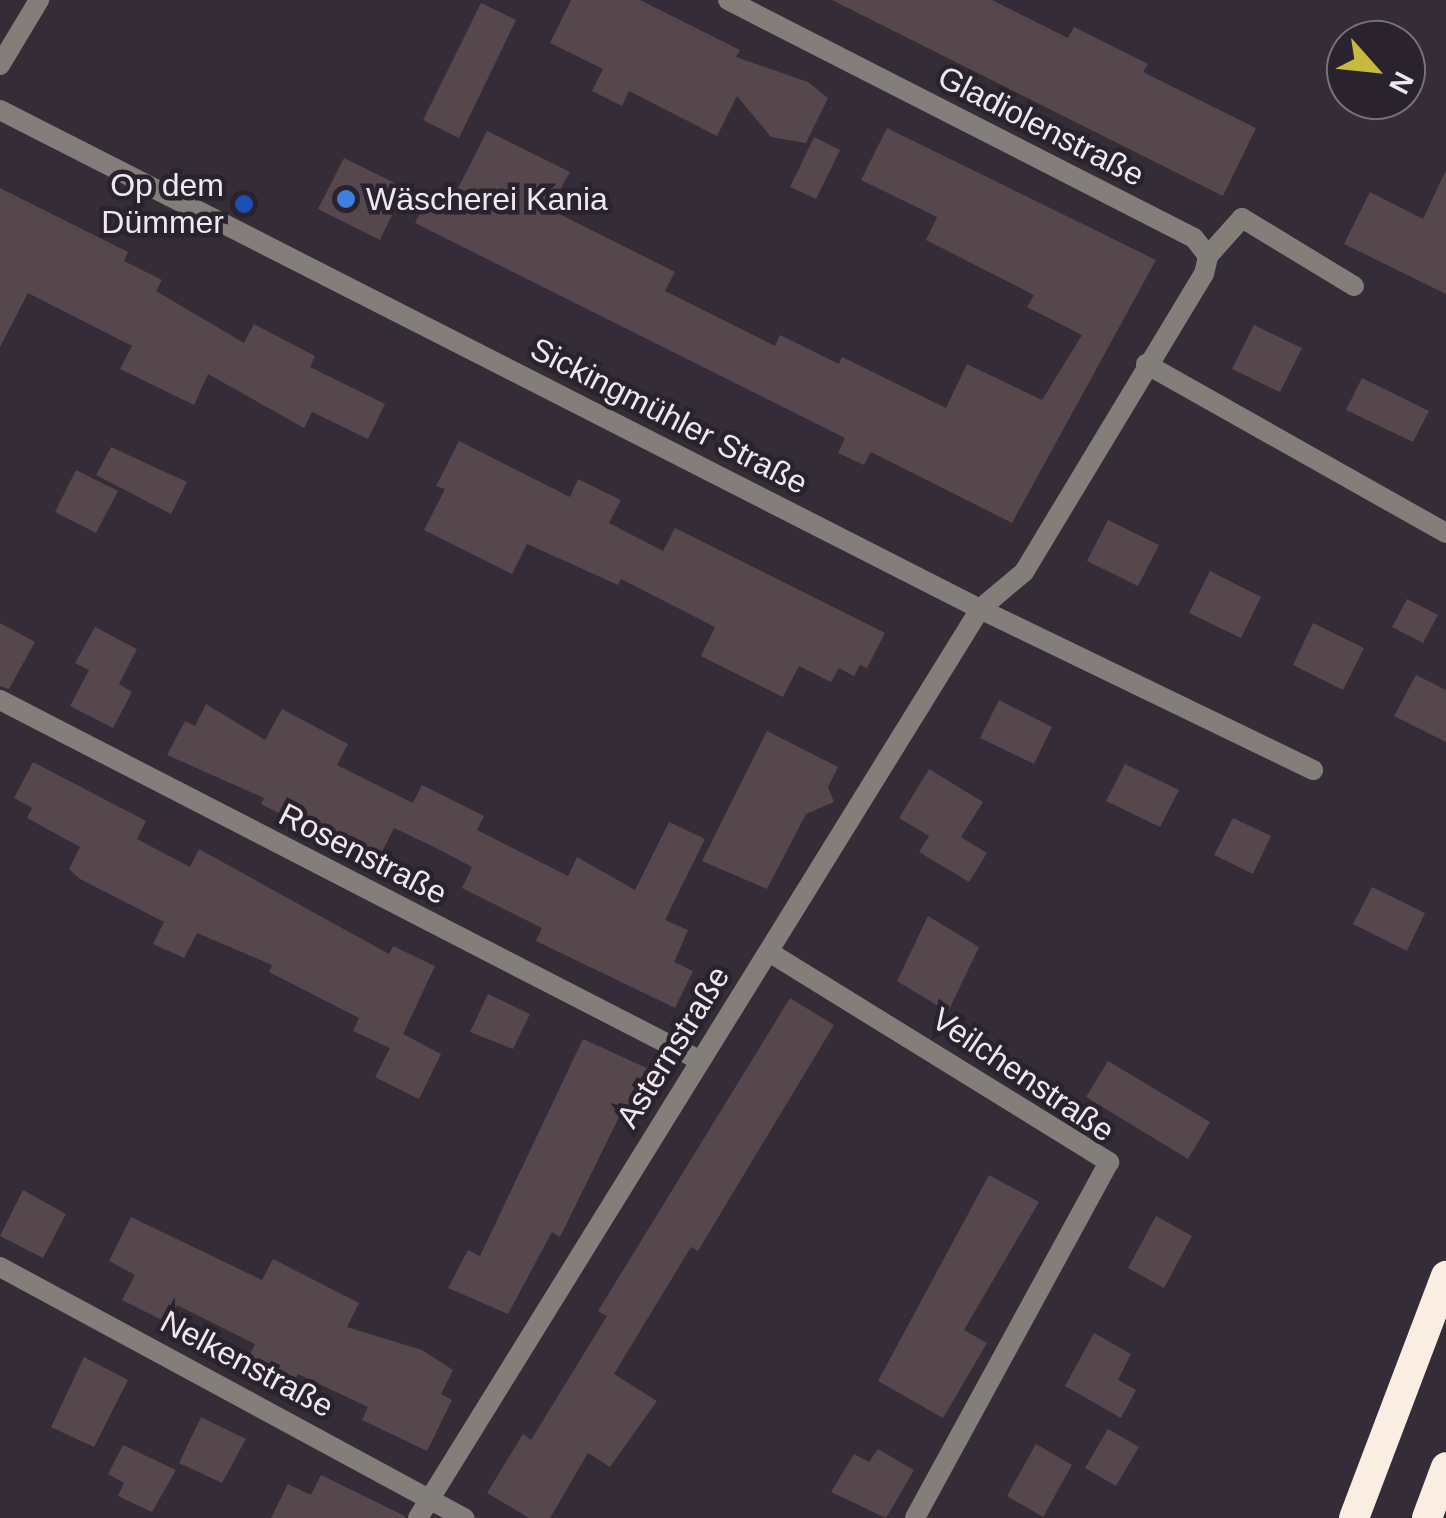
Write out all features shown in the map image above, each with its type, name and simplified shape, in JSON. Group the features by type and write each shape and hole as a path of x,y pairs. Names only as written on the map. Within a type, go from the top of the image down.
{"highway":[{"path":"1354,1518 1446,1276"},
{"path":"1427,1518 1446,1467"}],"street":[{"path":"0,65 39,0"},
{"name":"Gladiolenstraße","path":"728,0 1194,238 1208,256"},
{"name":"Sickingmühler Straße","path":"0,110 980,609 1314,770"},
{"path":"980,609 1024,572 1146,364 1204,274 1208,256 1242,218 1354,286"},
{"path":"1146,364 1446,533"},
{"name":"Asternstraße","path":"418,1518 980,609"},
{"name":"Rosenstraße","path":"0,700 699,1060"},
{"name":"Veilchenstraße","path":"769,952 1108,1162 916,1518"},
{"name":"Nelkenstraße","path":"0,1267 432,1496 464,1518"}],"building":[{"path":"571,0 640,0 740,50 736,57 808,82 828,98 806,143 771,137 737,96 717,136 629,91 622,106 592,91 603,69 550,43"},
{"path":"832,0 992,0 1068,38 1074,27 1148,64 1143,72 1256,128 1223,196"},
{"path":"481,3 516,20 459,138 423,120"},
{"path":"887,128 1156,260 1012,523 871,452 864,465 838,453 845,438 415,223 430,194 450,204 487,131 570,172 549,209 675,272 665,291 775,346 780,335 839,364 842,357 946,408 967,364 1042,400 1082,335 1027,307 1034,295 926,240 937,217 861,180"},
{"path":"814,137 840,150 816,199 790,187"},
{"path":"344,158 405,188 380,240 318,209"},
{"path":"1446,170 1446,294 1344,244 1370,192 1423,219"},
{"path":"0,188 128,252 124,261 162,280 156,291 244,343 254,324 315,356 310,367 385,404 368,439 312,412 304,428 208,374 194,405 120,369 132,346 28,293 0,347"},
{"path":"1254,325 1302,348 1280,392 1232,369"},
{"path":"1362,378 1429,411 1413,442 1346,410"},
{"path":"459,441 570,497 578,479 621,500 609,523 663,551 675,528 885,633 867,668 860,665 854,676 839,668 831,682 799,666 783,697 701,656 715,627 621,579 618,585 527,544 512,574 424,530 445,489 436,486"},
{"path":"111,447 187,482 171,514 96,475"},
{"path":"76,470 118,491 96,533 55,512"},
{"path":"1108,520 1159,545 1138,586 1087,561"},
{"path":"1210,571 1261,597 1241,638 1189,613"},
{"path":"1407,599 1438,615 1423,643 1392,627"},
{"path":"0,623 35,642 9,689 0,686"},
{"path":"1313,623 1364,648 1343,690 1293,665"},
{"path":"95,627 137,649 119,684 132,692 113,728 70,706 89,670 75,663"},
{"path":"1416,675 1446,690 1446,742 1394,716"},
{"path":"999,700 1052,727 1034,764 980,738"},
{"path":"206,704 265,740 282,709 348,744 337,765 413,803 422,785 484,816 477,830 568,876 577,857 635,890 669,822 705,839 665,920 688,930 674,962 693,971 675,1008 536,941 542,928 462,888 472,867 434,847 394,828 376,864 261,804 264,798 167,755 185,721 195,726"},
{"path":"767,731 838,767 828,787 834,802 806,814 767,889 702,861"},
{"path":"33,762 146,821 137,839 190,867 199,849 389,954 393,946 435,966 403,1034 441,1054 419,1099 375,1077 390,1048 353,1031 359,1018 269,972 272,965 197,933 184,958 153,944 164,922 80,879 69,869 80,847 27,818 32,808 14,798"},
{"path":"1125,764 1179,790 1160,827 1106,801"},
{"path":"929,769 983,802 961,837 987,853 969,882 919,852 929,836 899,818"},
{"path":"1233,818 1271,836 1253,874 1214,855"},
{"path":"1372,887 1425,913 1407,951 1353,924"},
{"path":"928,916 979,947 948,1012 897,981"},
{"path":"488,994 530,1014 513,1049 470,1032"},
{"path":"790,998 834,1025 698,1251 691,1247 614,1374 657,1401 610,1467 588,1453 550,1518 529,1518 487,1493 523,1434 531,1440 607,1316 598,1311"},
{"path":"583,1039 651,1070 632,1108 625,1105 560,1237 552,1232 508,1314 448,1288 468,1250 480,1256"},
{"path":"1108,1061 1210,1122 1188,1159 1086,1097"},
{"path":"989,1175 1039,1202 964,1330 987,1343 943,1418 878,1381"},
{"path":"23,1190 66,1214 43,1258 0,1236"},
{"path":"1156,1216 1192,1236 1164,1288 1128,1268"},
{"path":"131,1217 262,1280 273,1259 359,1303 347,1327 422,1350 453,1370 441,1394 452,1400 427,1451 362,1420 368,1407 298,1374 292,1385 246,1363 255,1344 177,1305 168,1323 122,1300 135,1275 109,1261"},
{"path":"1094,1333 1131,1354 1118,1380 1136,1390 1121,1418 1065,1386"},
{"path":"84,1357 128,1380 94,1447 51,1427"},
{"path":"201,1417 246,1439 222,1483 179,1463"},
{"path":"1108,1429 1139,1447 1116,1486 1085,1468"},
{"path":"1036,1444 1072,1465 1043,1517 1007,1496"},
{"path":"123,1445 176,1470 152,1512 118,1496 124,1483 108,1474"},
{"path":"878,1449 914,1470 886,1518 831,1492 854,1454 869,1462"},
{"path":"321,1475 404,1518 271,1518 288,1484 311,1495"}],"place":[{"name":"Wäscherei Kania","path":"346,199"},
{"name":"Op dem Dümmer","path":"244,204"}]}
